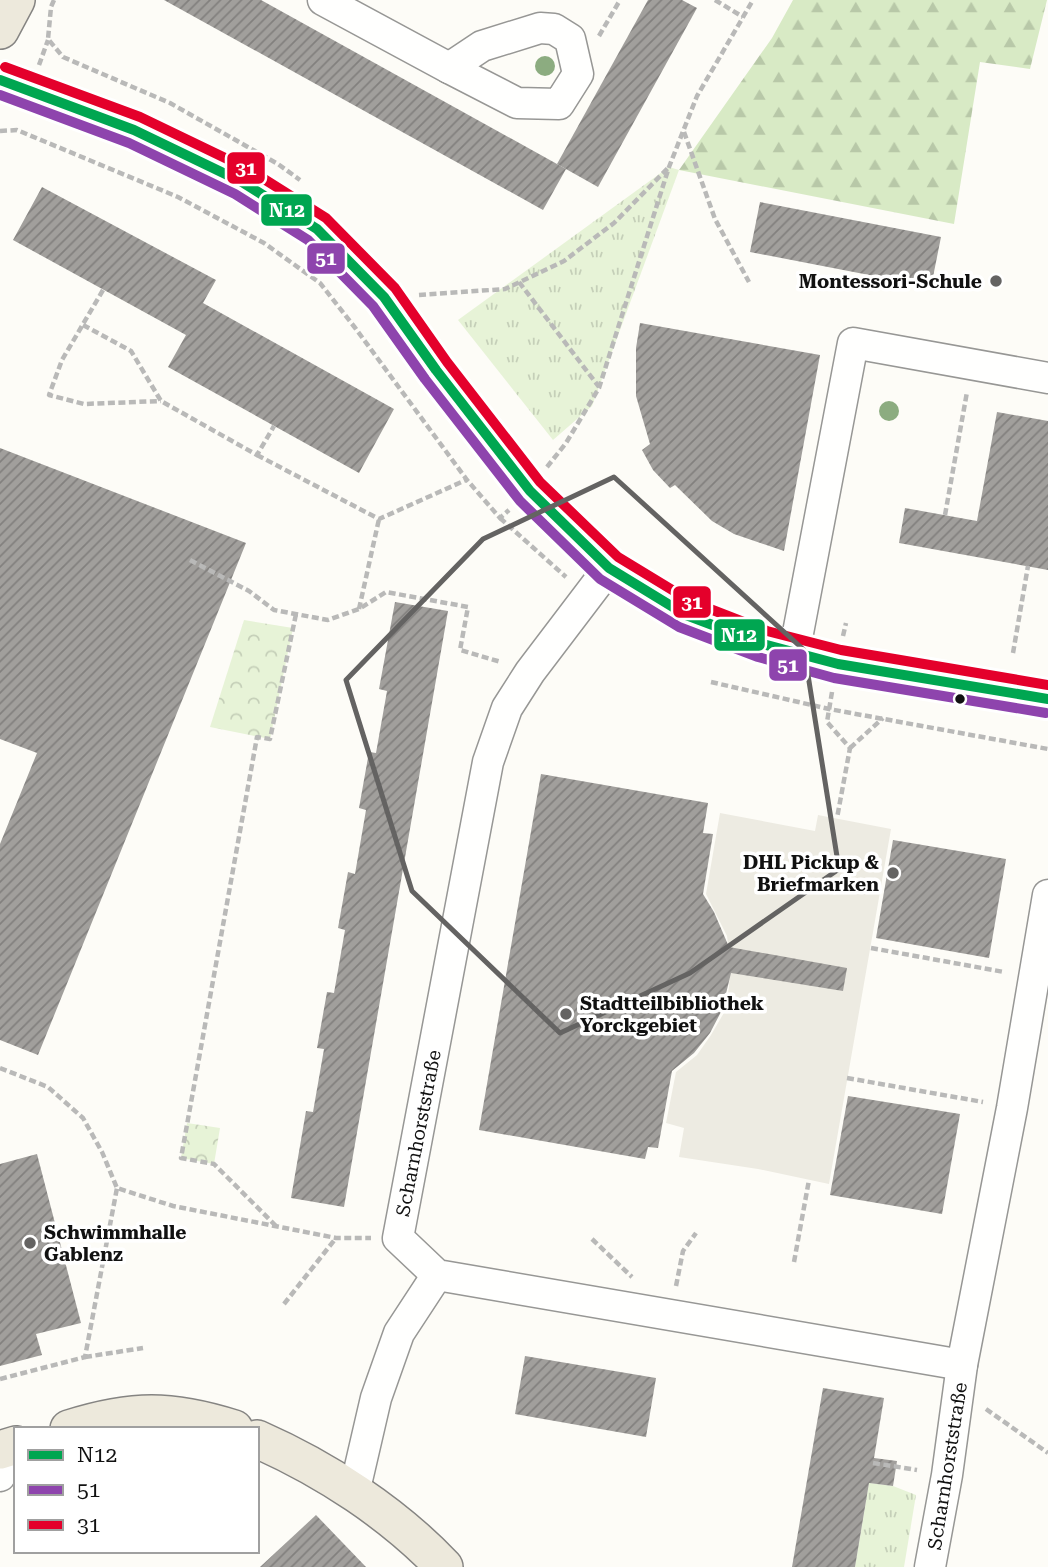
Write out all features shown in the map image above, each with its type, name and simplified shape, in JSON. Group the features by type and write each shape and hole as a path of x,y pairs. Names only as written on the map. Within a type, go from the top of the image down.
{"main road":[{"path":"0,30 16,0"},
{"path":"75,1427 98,1419 142,1413 186,1415 227,1427"},
{"path":"259,1440 292,1455 354,1493 422,1544 444,1567"}],"street":[{"path":"323,0 449,68"},
{"path":"0,80 134,130 242,182 317,229 384,297 436,370 530,491 609,568 686,615 794,654 838,664 1048,699"},
{"path":"794,654 853,344 1048,378"},
{"name":"Scharnhorststraße","path":"609,568 530,672 508,708 488,762 398,1238 436,1275 961,1377"},
{"name":"Scharnhorststraße","path":"930,1567 961,1377 1012,1108 1048,895"},
{"path":"354,1493 376,1398 399,1333 436,1275"}],"path":[{"path":"715,0 743,17"},
{"path":"530,491 566,443 599,388 669,167 697,96 753,0"},
{"path":"0,131 17,130 178,197 264,243 320,283 467,480 379,519"},
{"path":"684,131 715,219 749,282"},
{"path":"384,297 505,289 564,261 614,223 669,167"},
{"path":"519,282 599,388"},
{"path":"103,290 62,360 49,395 84,404 160,401"},
{"path":"83,325 131,351 160,401 379,519"},
{"path":"945,515 972,364"},
{"path":"257,455 274,426"},
{"path":"500,518 587,597"},
{"path":"359,608 379,519"},
{"path":"190,560 249,591 274,610 328,620 359,608 386,592 468,607 460,650 530,672"},
{"path":"1013,653 1028,566"},
{"path":"276,1226 214,1164 181,1158 257,737 270,739 296,614"},
{"path":"846,623 827,722 850,748"},
{"path":"711,682 830,709 1048,749"},
{"path":"837,818 850,748 883,719"},
{"path":"871,948 1034,978"},
{"path":"0,1068 48,1087 83,1118 102,1152 117,1188 85,1357"},
{"path":"847,1078 1012,1108"},
{"path":"794,1262 809,1180"},
{"path":"117,1188 173,1206 336,1238 398,1238"},
{"path":"683,1251 696,1233"},
{"path":"284,1304 336,1238"},
{"path":"0,1379 85,1357 143,1348"},
{"path":"961,1377 1048,1453"},
{"path":"873,1463 947,1475"}],"highlighted area":[{"path":"614,477 804,650 839,869 690,973 560,1033 412,891 346,680 483,539"}],"green space":[{"path":"793,0 1047,0 1030,69 980,62 954,224 679,170 772,38"},
{"path":"669,167 679,170 592,406 553,440 458,320"},
{"path":"244,620 293,628 270,739 210,727"},
{"path":"187,1123 220,1128 214,1164 181,1158"},
{"path":"869,1483 893,1486 916,1495 904,1567 855,1567"}],"shaded area":[{"path":"720,813 815,831 818,815 891,829 829,1184 758,1169 679,1157 684,1128 666,1123 676,1072 697,1055 725,1011 730,960 727,936 706,894"}],"building":[{"path":"164,0 261,0 566,169 543,210"},
{"path":"648,0 682,0 697,8 598,187 557,164"},
{"path":"42,187 216,280 203,303 394,409 359,473 168,367 186,335 13,240"},
{"path":"760,202 941,237 931,287 750,252"},
{"path":"640,323 820,355 784,551 734,534 712,521 675,485 670,488 653,470 642,450 650,444 636,396 636,348"},
{"path":"997,412 1048,421 1048,570 899,543 905,508 977,521"},
{"path":"0,448 246,543 38,1055 0,1040 0,844 37,753 0,739"},
{"path":"395,602 448,611 344,1207 291,1198 306,1111 313,1112 324,1049 317,1048 327,992 334,993 345,930 338,928 348,872 355,874 366,810 359,808 369,752 376,753 387,691 379,689"},
{"path":"541,774 708,803 703,833 713,834 703,894 729,947 847,968 843,991 731,973 722,1010 710,1033 694,1053 672,1071 658,1148 648,1147 645,1159 479,1130"},
{"path":"893,840 1006,859 989,958 876,938"},
{"path":"848,1096 960,1114 942,1214 830,1195"},
{"name":"Schwimmhalle Gablenz","path":"37,1154 81,1323 36,1334 42,1355 0,1366 0,1164"},
{"path":"525,1356 656,1378 646,1437 515,1414"},
{"path":"823,1388 884,1398 874,1458 897,1461 893,1486 869,1483 855,1567 792,1567"},
{"path":"316,1515 366,1567 260,1567"}],"transit line":[{"name":"31","path":"5,67 140,117 248,169 326,218 395,288 447,362 540,482 618,557 692,602 767,631 841,650 1048,685"},
{"name":"N12","path":"0,80 134,130 242,182 317,229 384,297 436,370 530,491 609,568 686,615 763,644 838,664 1048,699"},
{"name":"51","path":"0,95 129,143 235,194 308,240 373,306 425,379 520,501 600,579 679,627 758,657 834,678 1046,713"}],"place":[{"name":"Montessori-Schule","path":"996,281"},
{"name":"DHL Pickup & Briefmarken","path":"893,873"},
{"name":"Stadtteilbibliothek Yorckgebiet","path":"566,1014"},
{"name":"Schwimmhalle Gablenz","path":"30,1243"}]}
